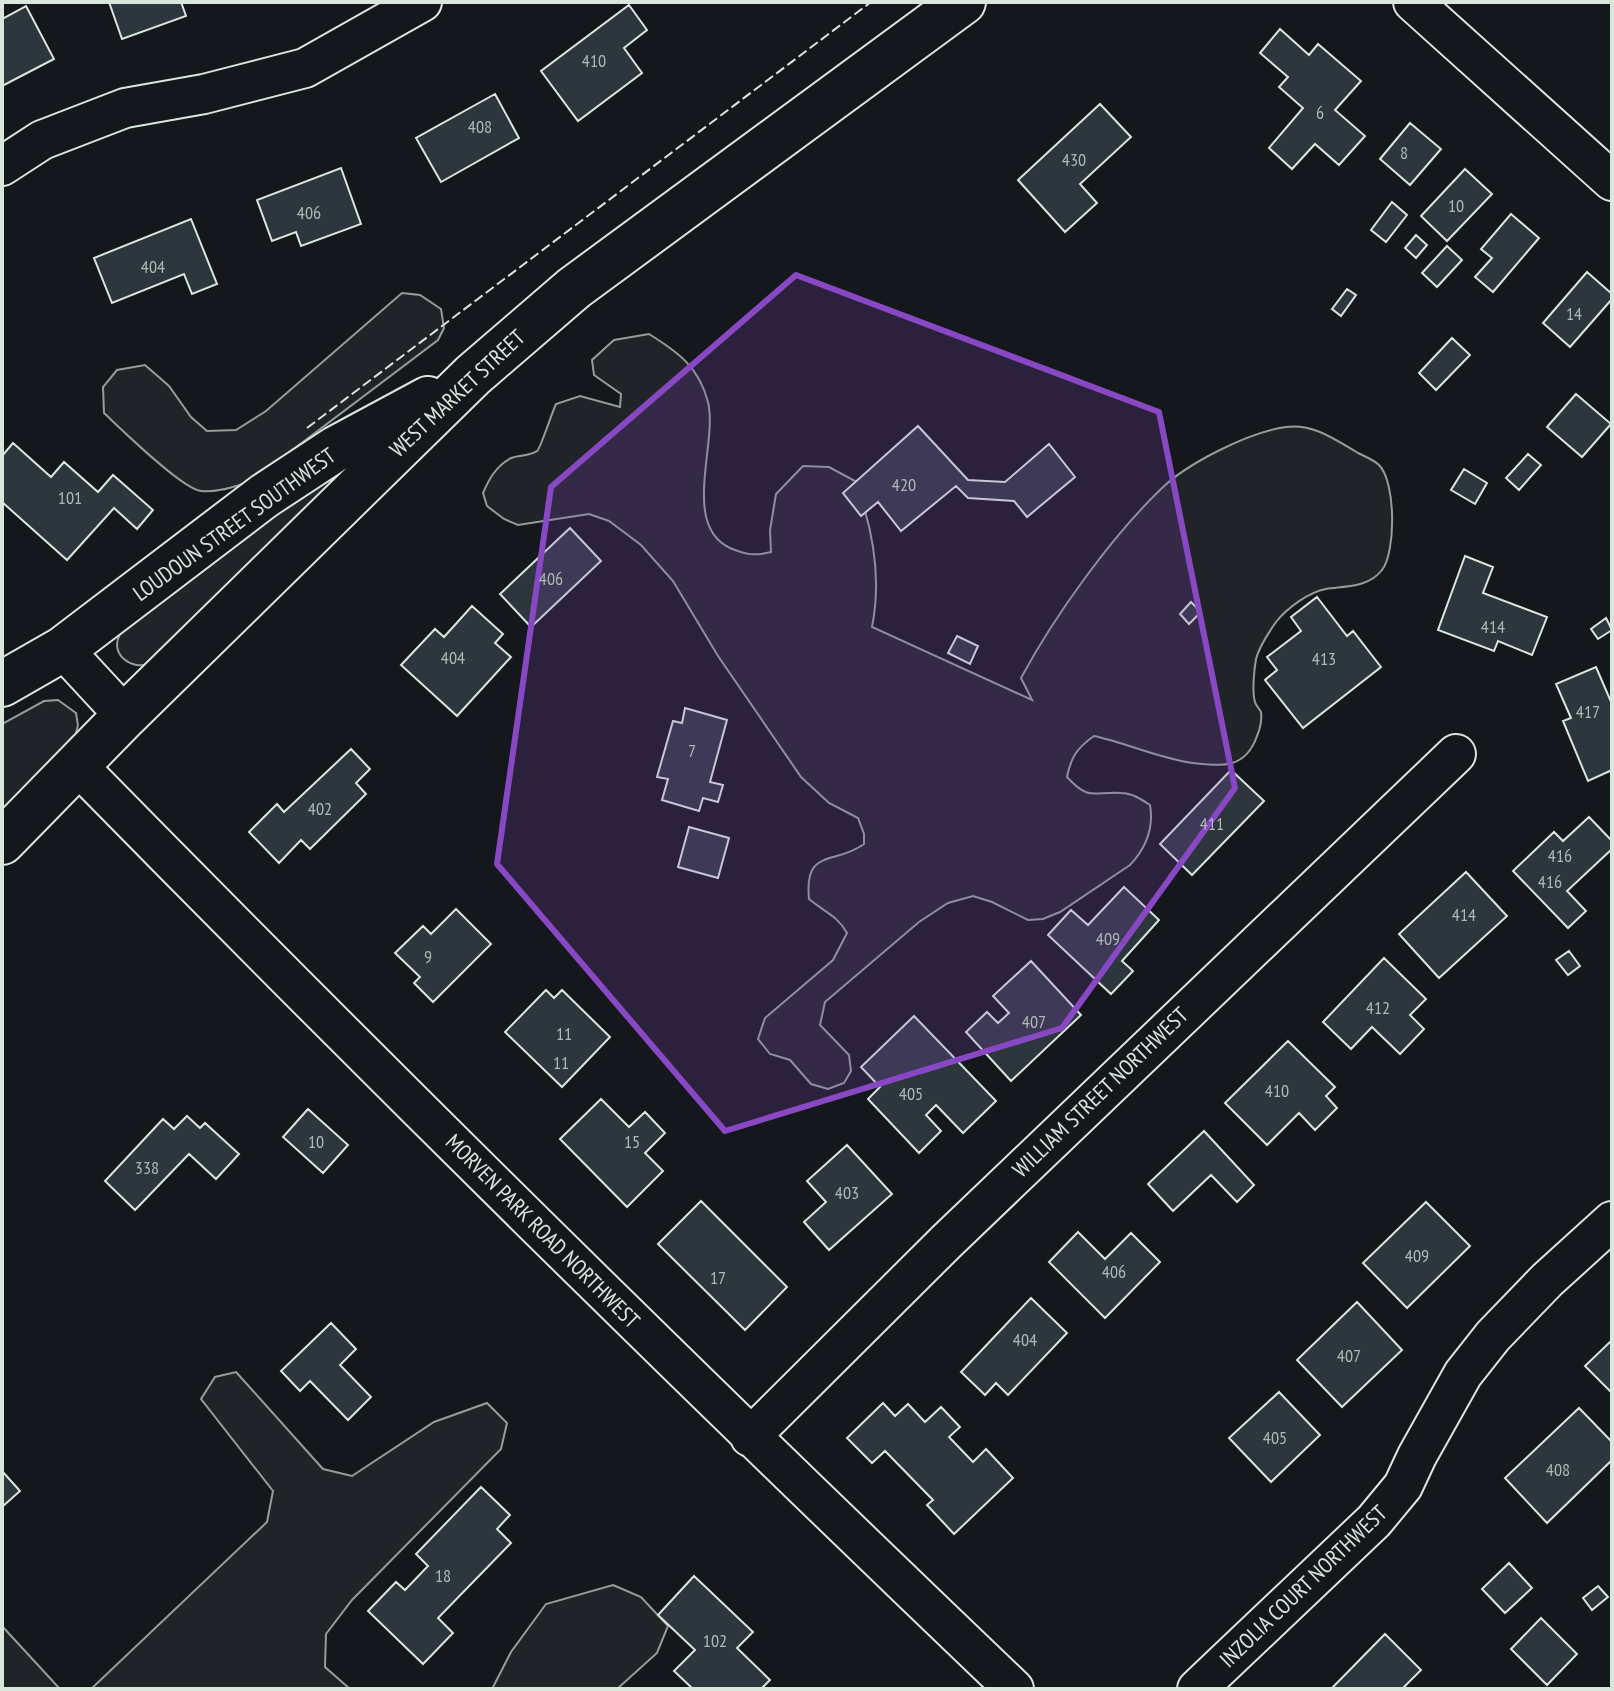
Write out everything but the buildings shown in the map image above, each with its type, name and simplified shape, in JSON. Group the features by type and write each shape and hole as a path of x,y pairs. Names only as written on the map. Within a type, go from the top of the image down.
{"main road":[{"name":"WEST MARKET STREET","path":"2,842 125,716 473,375 574,288 963,2"},
{"name":"LOUDOUN STREET SOUTHWEST","path":"2,684 63,649 264,496 337,448 473,375"}],"street":[{"path":"2,166 42,140 125,108 204,94 305,68 422,2"},
{"path":"1413,2 1612,181"},
{"path":"63,649 125,716"},
{"name":"WILLIAM STREET NORTHWEST","path":"750,1437 970,1219 1456,754"},
{"name":"MORVEN PARK ROAD NORTHWEST","path":"78,766 286,978 750,1437 1014,1689"},
{"name":"INZOLIA COURT NORTHWEST","path":"1197,1689 1374,1521 1403,1486 1463,1374 1493,1336 1547,1280 1612,1221"}],"highlighted area":[{"path":"796,275 1159,412 1235,788 1062,1028 725,1131 497,864 551,487"}],"shaded area":[{"path":"402,293 420,295 441,309 444,328 438,340 250,482 213,491 192,488 104,413 103,387 117,370 145,365 169,386 191,417 207,431 236,430 266,411"},
{"path":"649,334 669,347 693,370 708,402 710,419 704,503 707,521 715,537 741,552 771,552 770,530 776,494 803,466 829,467 855,481 867,517 876,571 872,627 1032,700 1021,678 1067,603 1143,508 1173,478 1203,459 1255,435 1296,426 1324,434 1374,461 1385,474 1389,486 1392,533 1387,561 1382,570 1363,583 1326,589 1306,597 1281,617 1262,645 1256,659 1253,687 1261,721 1247,754 1224,765 1204,764 1168,758 1094,736 1088,740 1076,754 1067,777 1087,793 1129,794 1150,805 1150,830 1136,858 1060,912 1043,919 1028,920 973,896 948,903 919,922 825,1002 820,1025 849,1055 851,1071 844,1083 828,1089 811,1084 790,1060 770,1054 758,1039 765,1018 833,960 847,933 835,918 809,899 809,883 811,872 823,860 853,851 864,844 858,818 829,803 801,777 718,656 673,581 641,545 609,521 589,514 518,525 487,506 483,493 494,473 506,461 537,451 556,404 580,396 620,407 621,394 594,375 592,360 614,340"},
{"path":"372,450 149,664 135,665 124,659 117,648 117,641 129,623 281,505"},
{"path":"58,700 76,713 78,725 75,737 2,813 2,724 44,701"},
{"path":"236,1372 323,1469 352,1476 434,1422 487,1403 507,1423 501,1449 352,1600 326,1634 325,1667 350,1689 91,1689 267,1522 273,1491 201,1399 215,1377"},
{"path":"613,1585 641,1597 668,1626 657,1653 617,1689 492,1689 511,1652 546,1604"},
{"path":"2,1626 60,1689 2,1689"}],"fence":[{"path":"307,428 871,2"}]}
